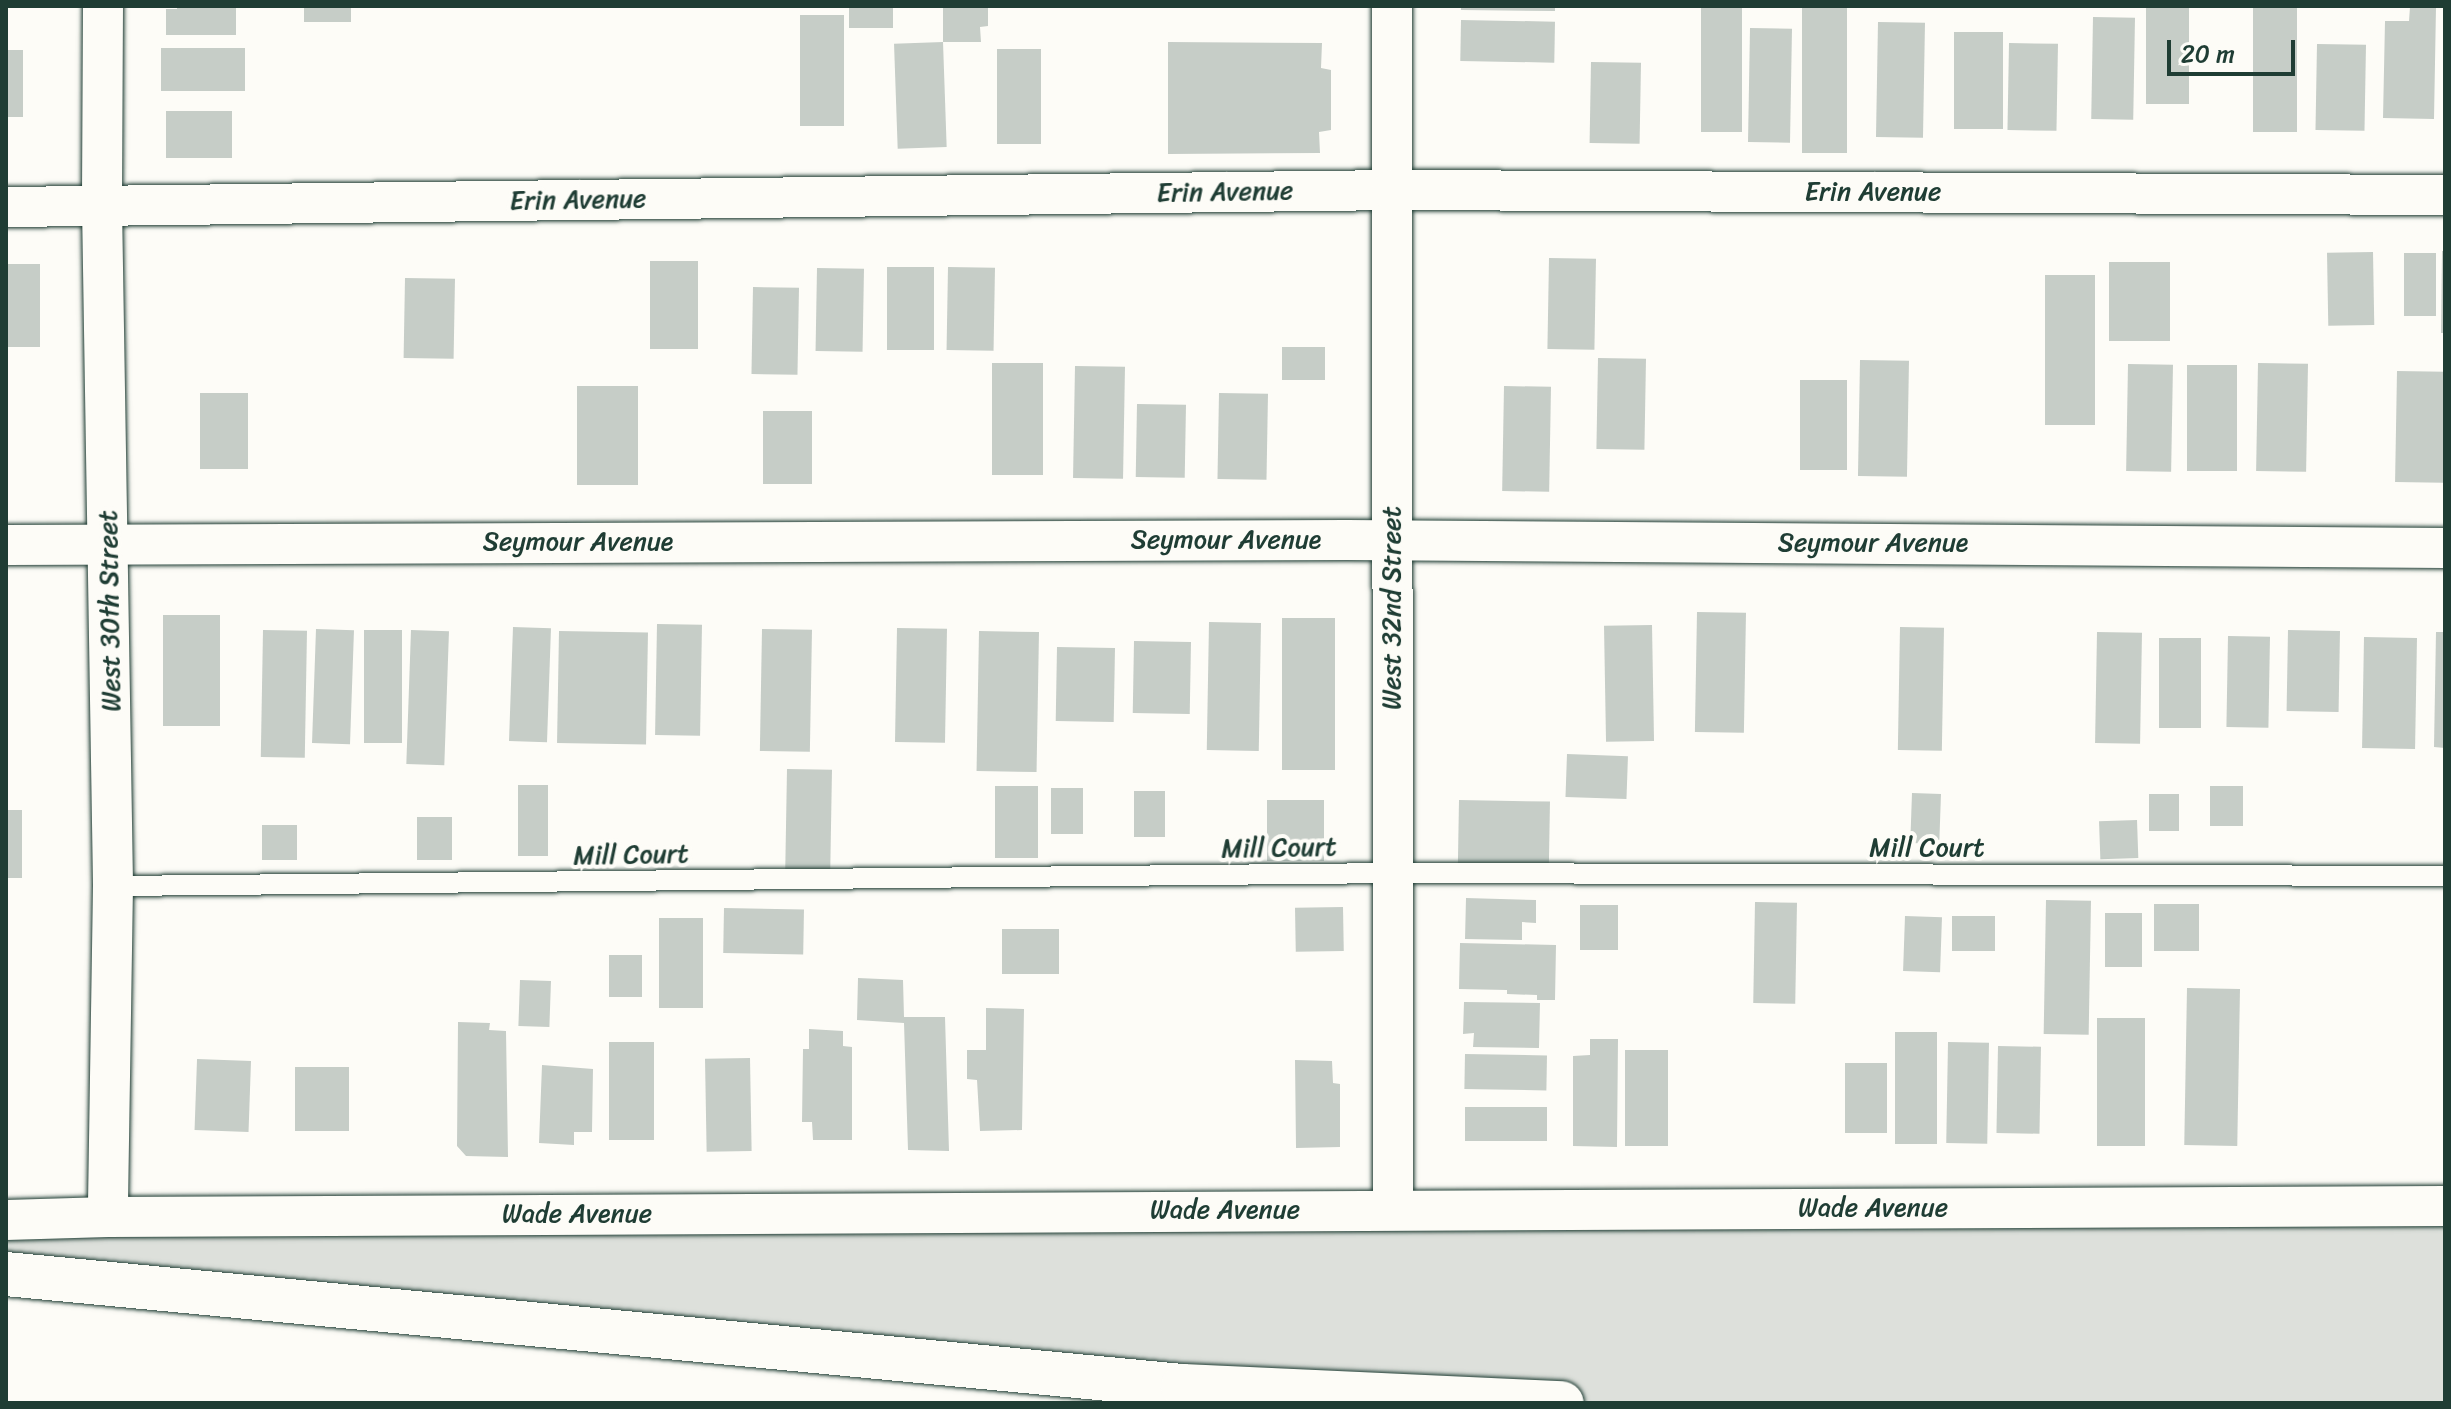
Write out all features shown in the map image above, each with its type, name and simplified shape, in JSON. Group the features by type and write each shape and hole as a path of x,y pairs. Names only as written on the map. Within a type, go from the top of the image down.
{"highway":[{"path":"6,1274 1151,1383 1562,1403"}],"street":[{"name":"West 30th Street","path":"103,6 102,206 113,886 108,1217"},
{"name":"West 32nd Street","path":"1392,6 1393,1209"},
{"name":"Erin Avenue","path":"6,207 1392,190 2445,195"},
{"name":"Seymour Avenue","path":"6,545 1392,540 2445,548"},
{"name":"Wade Avenue","path":"6,1220 1393,1209 2445,1206"}],"lane":[{"name":"Mill Court","path":"113,886 1393,873 2445,876"}],"shaded area":[{"path":"2445,1206 2445,1403 1562,1403 6,1274 6,1220"}],"building":[{"path":"177,6 236,6 236,35 166,35 166,9 177,9"},
{"path":"304,6 351,6 351,22 304,22"},
{"path":"849,6 893,6 893,28 849,28"},
{"path":"943,6 988,6 988,26 980,27 981,42 943,42"},
{"path":"1461,6 1555,6 1555,11 1461,10"},
{"path":"1701,6 1742,6 1742,132 1701,132"},
{"path":"1802,6 1847,6 1847,153 1802,153"},
{"path":"2146,6 2189,6 2189,104 2146,104"},
{"path":"2253,6 2297,6 2297,132 2253,132"},
{"path":"2410,7 2436,7 2434,119 2383,118 2385,21 2409,21"},
{"path":"800,15 844,15 844,126 800,126"},
{"path":"2093,17 2135,18 2133,120 2091,119"},
{"path":"1461,20 1555,22 1554,63 1460,61"},
{"path":"1878,22 1925,23 1923,138 1876,137"},
{"path":"1750,28 1792,29 1790,143 1748,142"},
{"path":"1954,32 2003,32 2003,129 1954,129"},
{"path":"943,42 947,147 898,149 894,44"},
{"path":"1168,42 1322,43 1321,68 1331,70 1331,130 1319,132 1320,153 1168,154"},
{"path":"2009,43 2058,44 2056,131 2007,130"},
{"path":"2317,44 2366,45 2364,131 2315,130"},
{"path":"161,48 245,48 245,91 161,91"},
{"path":"997,49 1041,49 1041,144 997,144"},
{"path":"6,50 23,50 23,117 6,117"},
{"path":"1591,62 1641,63 1640,144 1590,143"},
{"path":"166,111 232,111 232,158 166,158"},
{"path":"2442,251 2445,251 2445,333 2441,333"},
{"path":"2373,252 2374,325 2328,326 2327,253"},
{"path":"2404,253 2436,253 2436,316 2404,316"},
{"path":"1549,258 1596,259 1594,350 1547,349"},
{"path":"650,261 698,261 698,349 650,349"},
{"path":"2109,262 2170,262 2170,341 2109,341"},
{"path":"6,264 40,264 40,347 6,347"},
{"path":"887,267 934,267 934,350 887,350"},
{"path":"948,267 995,268 994,351 947,350"},
{"path":"817,268 864,269 863,352 816,351"},
{"path":"2045,275 2095,275 2095,425 2045,425"},
{"path":"405,278 455,279 454,359 404,358"},
{"path":"753,287 799,288 797,375 751,374"},
{"path":"1282,347 1325,347 1325,380 1282,380"},
{"path":"1598,358 1646,359 1644,450 1596,449"},
{"path":"1860,360 1909,361 1907,477 1858,476"},
{"path":"992,363 1043,363 1043,475 992,475"},
{"path":"2258,363 2308,364 2306,472 2256,471"},
{"path":"2128,364 2173,365 2171,472 2126,471"},
{"path":"2187,365 2237,365 2237,471 2187,471"},
{"path":"1075,366 1125,367 1123,479 1073,478"},
{"path":"2397,371 2445,372 2443,483 2395,482"},
{"path":"1800,380 1847,380 1847,470 1800,470"},
{"path":"577,386 638,386 638,485 577,485"},
{"path":"1504,386 1551,387 1549,492 1502,491"},
{"path":"200,393 248,393 248,469 200,469"},
{"path":"1219,393 1268,394 1266,480 1217,479"},
{"path":"1137,404 1186,405 1185,478 1136,477"},
{"path":"763,411 812,411 812,484 763,484"},
{"path":"1697,612 1746,613 1744,733 1695,732"},
{"path":"163,615 220,615 220,726 163,726"},
{"path":"1282,618 1335,618 1335,770 1282,770"},
{"path":"1209,622 1261,623 1259,751 1207,750"},
{"path":"657,624 702,625 700,736 655,735"},
{"path":"1652,625 1654,741 1606,742 1604,626"},
{"path":"513,627 551,628 547,742 509,741"},
{"path":"1900,627 1944,628 1942,751 1898,750"},
{"path":"897,628 947,629 945,743 895,742"},
{"path":"316,629 354,630 350,744 312,743"},
{"path":"762,629 812,630 810,752 760,751"},
{"path":"263,630 307,631 305,758 261,757"},
{"path":"364,630 402,630 402,743 364,743"},
{"path":"411,630 449,631 444,765 406,764"},
{"path":"2288,630 2340,631 2339,712 2287,711"},
{"path":"559,631 648,633 646,745 557,743"},
{"path":"979,631 1039,632 1037,772 977,771"},
{"path":"2097,632 2142,633 2140,744 2095,743"},
{"path":"2436,632 2445,632 2445,748 2434,747"},
{"path":"2228,636 2270,637 2268,728 2226,727"},
{"path":"2364,637 2417,638 2415,749 2362,748"},
{"path":"2159,638 2201,638 2201,728 2159,728"},
{"path":"1134,641 1191,642 1190,714 1133,713"},
{"path":"1057,647 1115,648 1114,722 1056,721"},
{"path":"1567,754 1628,756 1626,799 1565,797"},
{"path":"787,769 832,770 830,872 785,871"},
{"path":"518,785 548,785 548,856 518,856"},
{"path":"995,786 1038,786 1038,858 995,858"},
{"path":"2210,786 2243,786 2243,826 2210,826"},
{"path":"1051,788 1083,788 1083,834 1051,834"},
{"path":"1134,791 1165,791 1165,837 1134,837"},
{"path":"1912,793 1941,794 1939,844 1910,843"},
{"path":"2149,794 2179,794 2179,831 2149,831"},
{"path":"1267,800 1324,800 1324,861 1267,861"},
{"path":"1459,800 1550,802 1549,867 1458,865"},
{"path":"6,810 22,810 22,878 6,878"},
{"path":"417,817 452,817 452,860 417,860"},
{"path":"2137,820 2138,858 2100,859 2099,821"},
{"path":"262,825 297,825 297,860 262,860"},
{"path":"1466,898 1536,900 1536,923 1522,922 1522,940 1465,939"},
{"path":"2046,900 2091,901 2089,1035 2044,1034"},
{"path":"1755,902 1797,903 1795,1004 1753,1003"},
{"path":"2154,904 2199,904 2199,951 2154,951"},
{"path":"1580,905 1618,905 1618,950 1580,950"},
{"path":"1343,907 1344,951 1296,952 1295,908"},
{"path":"724,908 804,909 803,954 723,953"},
{"path":"2105,913 2142,913 2142,967 2105,967"},
{"path":"1905,916 1942,917 1940,972 1903,971"},
{"path":"1952,916 1995,916 1995,951 1952,951"},
{"path":"659,918 703,918 703,1008 659,1008"},
{"path":"1002,929 1059,929 1059,974 1002,974"},
{"path":"1460,943 1556,945 1555,1000 1537,1000 1537,995 1507,994 1507,990 1459,989"},
{"path":"609,955 642,955 642,997 609,997"},
{"path":"858,978 903,980 904,1017 945,1017 949,1151 908,1150 904,1023 857,1020"},
{"path":"520,980 551,981 549,1027 518,1026"},
{"path":"2187,988 2240,989 2237,1146 2184,1145"},
{"path":"1464,1002 1540,1003 1539,1048 1473,1047 1474,1033 1463,1034"},
{"path":"986,1008 1024,1009 1022,1130 980,1131 977,1080 967,1079 967,1050 986,1050"},
{"path":"2097,1018 2145,1018 2145,1146 2097,1146"},
{"path":"458,1022 490,1023 489,1030 506,1031 508,1157 466,1156 457,1146"},
{"path":"809,1029 843,1031 843,1046 852,1047 852,1140 813,1140 812,1122 802,1122 803,1049 809,1049"},
{"path":"1895,1032 1937,1032 1937,1144 1895,1144"},
{"path":"1590,1039 1618,1039 1617,1147 1573,1146 1573,1056 1590,1055"},
{"path":"609,1042 654,1042 654,1140 609,1140"},
{"path":"1948,1042 1989,1043 1987,1144 1946,1143"},
{"path":"1998,1046 2041,1047 2039,1134 1996,1133"},
{"path":"1625,1050 1668,1050 1668,1146 1625,1146"},
{"path":"1465,1054 1547,1055 1546,1090 1464,1089"},
{"path":"750,1058 752,1151 707,1152 705,1059"},
{"path":"197,1059 251,1061 249,1132 195,1130"},
{"path":"1295,1060 1332,1061 1333,1083 1340,1084 1340,1147 1296,1148"},
{"path":"1845,1063 1887,1063 1887,1133 1845,1133"},
{"path":"542,1065 593,1069 592,1132 574,1132 574,1145 539,1143"},
{"path":"295,1067 349,1067 349,1131 295,1131"},
{"path":"1465,1107 1547,1107 1547,1141 1465,1141"}]}
